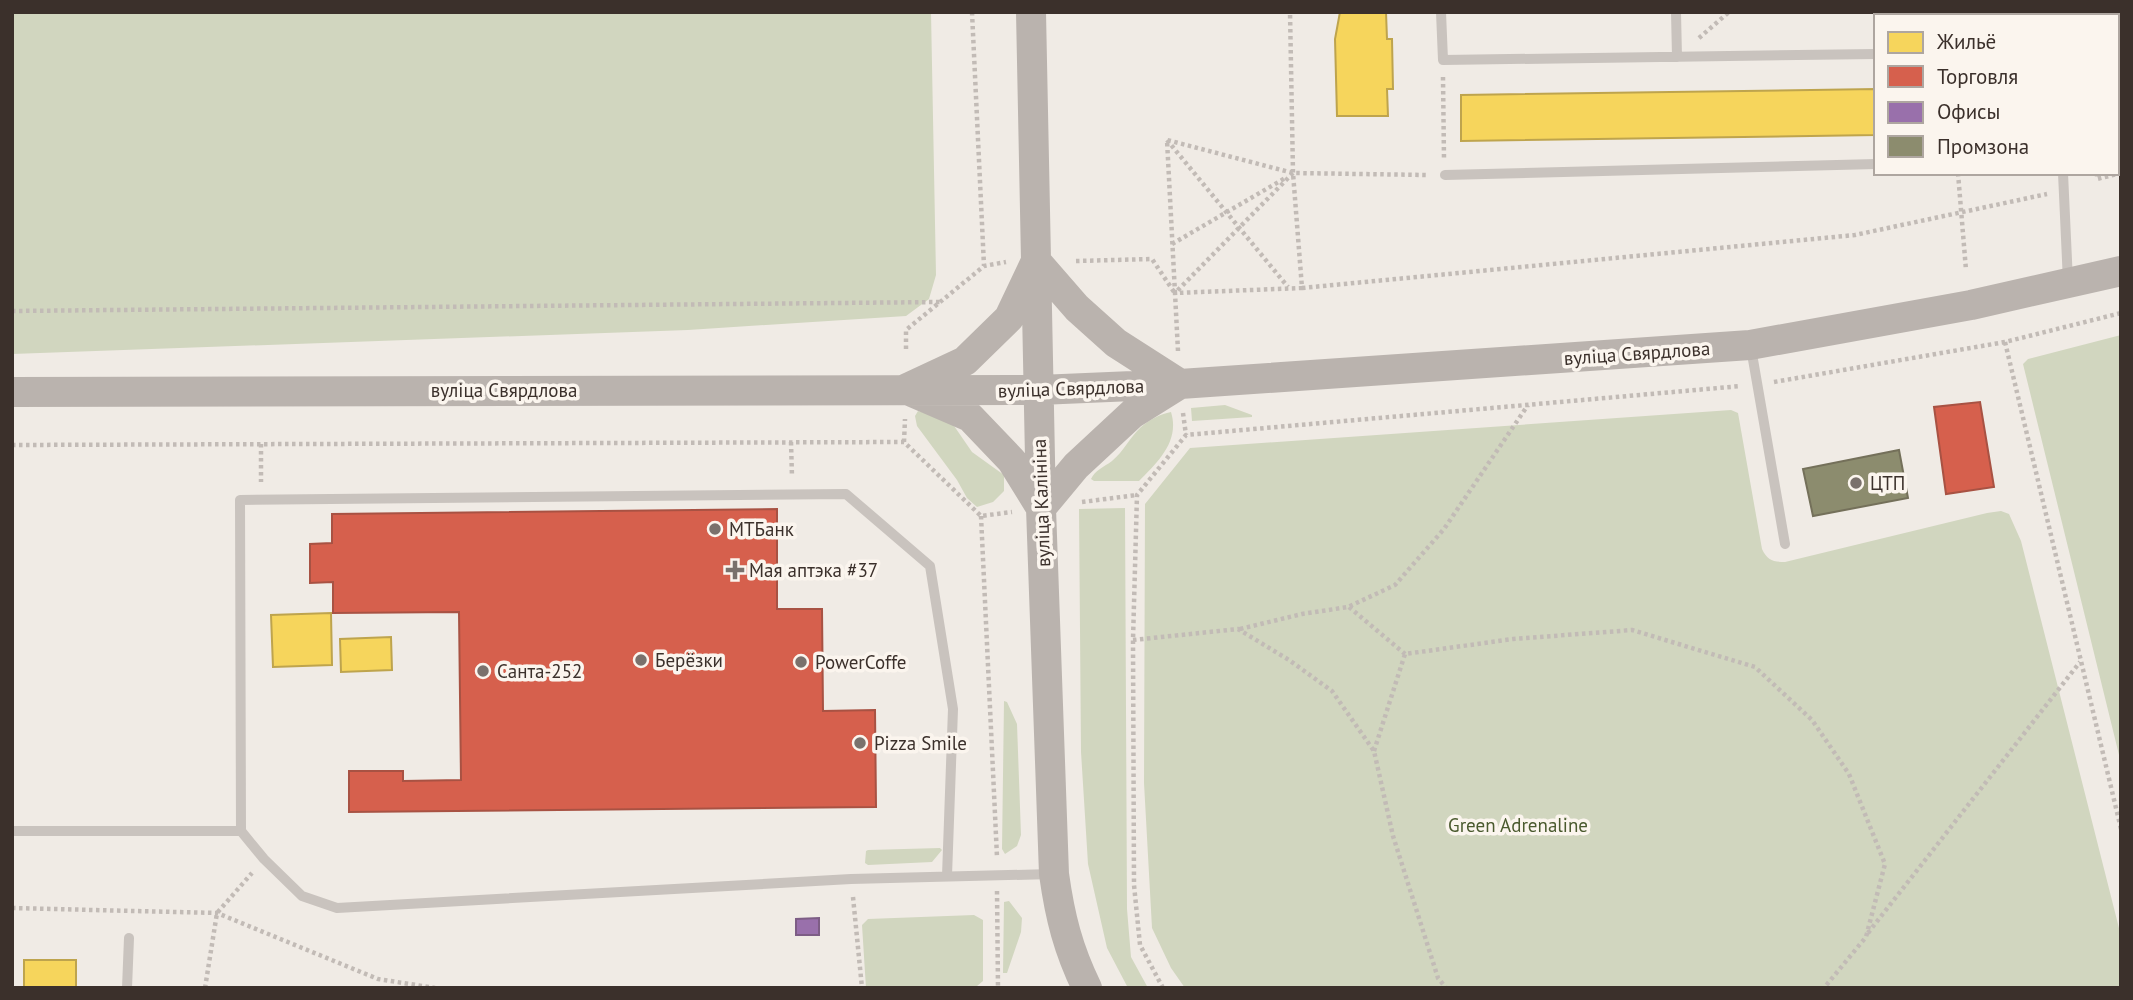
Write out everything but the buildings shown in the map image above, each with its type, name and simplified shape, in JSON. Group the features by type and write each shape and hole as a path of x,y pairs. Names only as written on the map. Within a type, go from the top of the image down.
{"main road":[{"name":"вуліца Калініна","path":"1031,12 1023,261 1038,390 1029,509 1054,874 1060,918 1073,958 1087,988"},
{"path":"1023,261 1116,343 1180,383 1132,414 1029,509 1012,461 970,417 905,403 965,360 1009,318 1023,261"},
{"name":"вуліца Свярдлова","path":"12,392 905,403 1038,390 1750,345 1971,305 2121,271"}],"lane":[{"path":"1441,12 1443,60 1874,54"},
{"path":"1676,12 1678,57"},
{"path":"1445,175 1874,164"},
{"path":"2063,175 2068,284"},
{"path":"1750,345 1785,544"},
{"path":"947,876 953,709 930,566 846,494 240,500 241,831 264,859 302,896 337,908 851,879 1054,874"},
{"path":"12,831 241,831"},
{"path":"127,988 129,938"}],"path":[{"path":"972,12 984,266"},
{"path":"1290,12 1293,173 1302,288"},
{"path":"1678,57 1729,12"},
{"path":"1167,140 1293,173 1445,175 1443,60"},
{"path":"1167,140 1288,288"},
{"path":"1167,140 1180,383 1186,435"},
{"path":"1172,244 1293,173"},
{"path":"1175,293 1293,173"},
{"path":"1958,175 1966,270"},
{"path":"2097,175 2097,179 2113,175"},
{"path":"1175,293 1302,288 1854,235 2051,193"},
{"path":"1076,261 1152,259 1175,293"},
{"path":"906,349 906,330 984,266 1023,261"},
{"path":"12,311 940,302"},
{"path":"1163,988 1140,945 1134,885 1133,640 1137,495 1186,435 1757,385 2005,342 2121,313"},
{"path":"1974,339 1975,347"},
{"path":"2005,342 2121,829"},
{"path":"904,442 905,403"},
{"path":"1133,640 1238,629 1302,614 1348,607 1395,585 1444,528 1529,404"},
{"path":"791,442 792,495"},
{"path":"12,444 904,442 981,516 997,875 998,988"},
{"path":"261,444 261,500"},
{"path":"1078,503 1137,495"},
{"path":"981,516 1029,509"},
{"path":"1348,607 1405,654 1513,639 1632,630 1755,667 1812,720 1849,774 1885,864 1866,937"},
{"path":"1238,629 1289,660 1332,691 1374,751 1393,836 1438,978 1446,988"},
{"path":"1374,751 1405,654"},
{"path":"1824,988 2081,661"},
{"path":"205,988 217,914 264,859"},
{"path":"851,879 862,988"},
{"path":"12,908 217,914 378,978 435,988"}],"green space":[{"path":"12,12 931,12 936,275 929,299 906,316 688,330 12,354"},
{"path":"2121,335 2121,763 2023,364 2028,359"},
{"path":"1225,405 1252,417 1192,421 1191,408"},
{"name":"Green Adrenaline","path":"1731,410 1738,413 1762,549 1768,558 1774,561 1785,562 1987,513 2001,511 2009,514 2021,541 2121,936 2121,988 1185,988 1171,968 1152,928 1144,783 1145,504 1190,448"},
{"path":"918,411 950,420 972,452 1004,475 1004,491 993,502 977,507 967,498 917,426 915,416"},
{"path":"1171,412 1173,423 1170,442 1160,458 1139,481 1091,479 1116,457 1141,427"},
{"path":"1125,508 1127,909 1131,957 1148,988 1128,988 1107,948 1088,864 1081,752 1079,509"},
{"path":"1004,701 1007,702 1017,724 1021,835 1017,846 1005,854 1002,849"},
{"path":"868,850 942,850 932,862 865,863"},
{"path":"1009,901 1022,918 1021,932 1007,973 1003,973 1004,902"},
{"path":"974,915 983,920 983,981 977,986 866,988 862,925 868,919"}],"place":[{"name":"ЦТП","path":"1856,483"},
{"name":"МТБанк","path":"715,529"},
{"name":"Мая аптэка #37","path":"735,570"},
{"name":"Берёзки","path":"641,660"},
{"name":"PowerCoffe","path":"801,662"},
{"name":"Санта-252","path":"483,671"},
{"name":"Pizza Smile","path":"860,743"}]}
